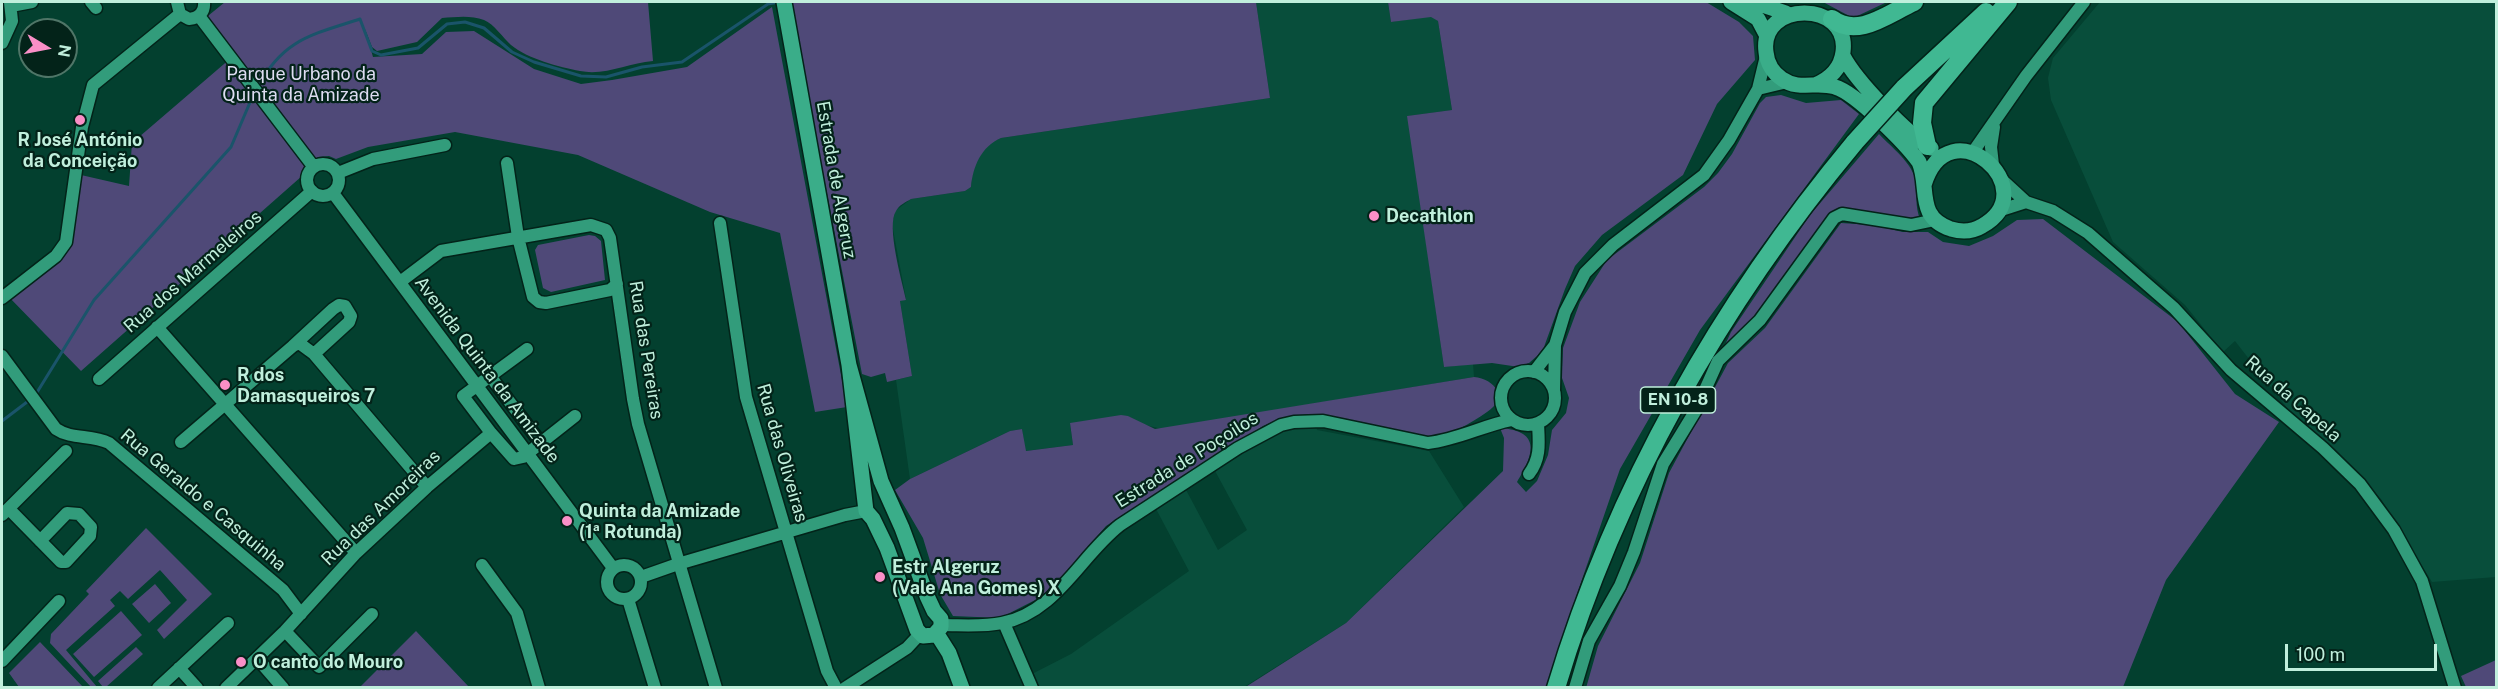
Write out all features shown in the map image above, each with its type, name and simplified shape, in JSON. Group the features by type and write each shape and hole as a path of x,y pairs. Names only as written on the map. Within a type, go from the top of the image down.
{"highway":[{"path":"1832,19 1844,26 1859,27 1914,2"},
{"path":"1904,88 1985,2"},
{"path":"1904,88 1996,2"},
{"path":"1927,146 1922,123 1924,103 2008,2"},
{"name":"EN 10-8","path":"1556,687 1595,575 1625,503 1664,423 1706,349 1763,261 1855,142 1904,88"}],"main road":[{"path":"1731,2 1758,19 1767,36"},
{"path":"1753,2 1786,13"},
{"name":"Estrada de Algeruz","path":"784,3 849,365 868,512 887,548 905,603 918,630"},
{"path":"1924,185 1935,163 1945,156 1963,151 1973,152 1984,157 1993,165 2001,179 2002,201 1990,221 1969,231 1957,231 1935,220 1928,210 1924,185 1923,170 1915,156 1859,101 1838,87 1815,85 1804,87 1788,82 1772,69 1766,56 1767,36 1774,22 1786,13 1807,8 1821,12 1832,19 1842,36 1843,56 1858,78 1916,138 1945,156"},
{"path":"1815,85 1833,74 1843,56"},
{"name":"Estrada de Algeruz","path":"849,365 881,481 934,611 940,616 939,629 962,687"},
{"path":"878,495 887,499 890,505 889,513 882,519 868,512 869,498 878,495"},
{"path":"934,611 925,610 918,614 918,630 927,636 939,629"}],"street":[{"path":"2,43 11,26 11,4 32,2"},
{"path":"177,2 180,14 189,19 200,16 204,2"},
{"path":"1973,152 2084,2"},
{"path":"2,298 56,256 66,242 82,127 93,85 180,14"},
{"path":"200,16 314,166"},
{"path":"1529,474 1536,465 1540,451 1538,424 1552,411 1555,345 1565,312 1585,273 1613,245 1704,175 1729,140 1758,88 1766,56"},
{"path":"1758,88 1788,82"},
{"path":"1993,165 1991,147 1996,118"},
{"path":"338,173 373,159 445,145"},
{"path":"326,163 332,165 338,173 340,182 333,193 321,196 312,192 307,177 314,166 326,163"},
{"path":"507,163 518,237 533,297 539,302 546,303 610,290 617,284"},
{"name":"Rua da Capela","path":"2001,179 2026,202 2053,211 2088,233 2174,308 2216,355 2250,387 2323,448 2360,484 2394,530 2421,582 2455,687"},
{"name":"Rua dos Marmeleiros","path":"99,380 312,192"},
{"name":"Avenida Quinta da Amizade","path":"333,193 613,568"},
{"path":"1998,211 2026,202"},
{"path":"1575,687 1589,640 1620,586 1634,552 1663,464 1696,410 1718,361 1760,320 1834,218 1842,214 1858,215 1911,225 1921,225 1935,220"},
{"name":"Rua das Oliveiras","path":"720,223 746,397 827,671 836,687"},
{"name":"Rua das Pereiras","path":"400,282 441,251 591,225 600,226 606,230 610,238 633,399 678,564 716,687"},
{"path":"181,442 333,309 339,305 345,306 351,316 349,322 314,354"},
{"path":"157,327 356,553"},
{"path":"293,346 304,345 314,354 427,487"},
{"path":"1554,391 1545,376 1534,372 1555,345"},
{"path":"527,349 463,396 514,459 519,459 575,416"},
{"name":"Rua Geraldo e Casquinha","path":"2,356 56,429 66,436 98,437 109,443 283,590 301,614"},
{"name":"Estrada de Poçoilos","path":"1484,426 1501,406 1502,388 1507,380 1520,372 1534,372"},
{"path":"490,376 540,442"},
{"path":"1501,406 1511,420"},
{"name":"Estrada de Poçoilos","path":"939,629 1004,623 1040,607 1120,525 1238,448 1281,425 1301,421 1323,422 1428,443 1445,441 1484,426 1511,420 1524,426 1538,424"},
{"name":"Rua das Amoreiras","path":"226,687 285,631 356,553 427,487 491,433"},
{"path":"40,541 5,512 66,451"},
{"path":"641,577 786,532 868,512"},
{"path":"626,564 638,571 641,577 639,591 628,599 615,597 607,587 606,580 613,568 626,564"},
{"path":"482,565 517,613 539,687"},
{"path":"628,599 655,687"},
{"path":"2,661 59,601"},
{"path":"285,631 320,668 372,614"},
{"path":"158,687 228,623"},
{"path":"1004,623 1032,687"},
{"path":"848,687 907,648 918,630"},
{"path":"257,658 283,687"},
{"path":"179,668 197,687"}],"shaded area":[{"path":"1256,2 1388,2 1391,22 1431,16 1438,21 1452,110 1408,116 1444,367 1473,364 1474,377 1162,429 1145,425 1128,416 1070,424 1073,445 1025,451 1022,429 1010,431 910,479 896,380 912,376 900,301 906,299 892,224 895,211 911,199 965,191 971,187 973,168 981,154 990,143 1001,138 1270,98"},
{"path":"2100,2 2496,2 2496,577 2432,582 2381,499 2288,409 2235,341 2223,352 2185,305 2113,242 2051,100 2048,78 2053,58"},
{"path":"1316,425 1317,430 1429,451 1464,507 1346,623 1244,687 1037,687 1032,674 1071,654 1189,571 1155,507 1185,488 1218,550 1247,530 1214,469 1271,433 1294,426"}],"green space":[{"name":"Parque Urbano da Quinta da Amizade","path":"225,2 648,2 653,61 598,72 553,65 535,58 511,45 488,22 474,17 442,18 417,42 377,51 372,47 365,29 373,57 422,54 446,32 474,31 534,69 581,84 687,67 772,7 847,407 815,412 780,233 710,212 578,155 455,132 368,147 336,159 329,156 318,157 302,176 81,371 6,294 56,256 81,175 129,186 132,143 231,58 203,20"},
{"path":"790,2 1256,2 1270,98 1001,138 988,146 979,158 971,187 965,191 911,199 901,205 893,218 893,229 906,300 900,301 912,376 887,382 885,373 871,377 862,374"},
{"path":"1388,2 1706,2 1739,22 1753,36 1755,60 1717,104 1683,175 1602,235 1575,266 1544,347 1529,363 1519,367 1492,363 1444,367 1407,116 1452,110 1438,21 1431,17 1391,22"},
{"path":"1823,2 1887,2 1853,18"},
{"path":"1781,95 1806,103 1841,100 1859,114 1700,330 1620,469 1548,687 1244,688 1346,623 1503,471 1504,438 1500,428 1523,434 1531,446 1527,463 1517,482 1526,492 1537,481 1548,455 1552,430 1566,413 1569,398 1562,378 1563,348 1580,302 1607,260 1704,187 1732,154 1760,103 1766,97"},
{"path":"1879,134 1911,168 1916,182 1920,219 1835,210 1748,328 1725,345 1731,332 1810,215"},
{"path":"2043,219 2178,322 2235,394 2279,422 2166,580 2123,687 1586,688 1598,646 1640,563 1669,473 1728,363 1765,328 1841,223 1872,225 1903,232 1928,232 1943,242 1969,246 1993,236 2017,220"},
{"path":"589,235 601,241 605,280 551,292 543,288 535,250 538,245"},
{"path":"1474,377 1488,381 1497,390 1497,401 1494,407 1474,421 1444,434 1428,437 1413,436 1340,418 1310,414 1279,419 1263,426 1106,526 1047,594 1000,618 953,616 940,594 923,538 895,490 910,479 1010,431 1022,429 1026,451 1073,445 1070,423 1121,415 1155,429"},
{"path":"146,528 212,594 164,639 157,630 187,600 160,570 128,599 120,591 110,600 115,606 66,650 97,687 91,687 50,643 51,634 89,594 86,591"},
{"path":"155,584 171,603 149,623 132,604"},
{"path":"121,611 142,635 94,677 73,654"},
{"path":"416,631 469,687 360,687"},
{"path":"40,642 83,687 19,687 9,673"},
{"path":"136,647 143,654 106,687 103,687 98,681"},
{"path":"2496,660 2496,687 2466,687 2461,676"}],"waterway":[{"path":"257,88 277,59 288,49 313,35 360,19 372,51 381,55 418,48 447,24 465,22 484,28 512,52 534,62 581,76 606,77 642,67 682,62 768,4 779,2"},
{"path":"36,394 94,300 231,147 254,93"},
{"path":"2,421 31,399"}],"place":[{"name":"R José António da Conceição","path":"80,120"},
{"name":"Decathlon","path":"1374,216"},
{"name":"R dos Damasqueiros 7","path":"225,385"},
{"name":"Quinta da Amizade (1ª Rotunda)","path":"567,521"},
{"name":"Estr Algeruz (Vale Ana Gomes) X","path":"880,577"},
{"name":"O canto do Mouro","path":"241,662"}]}
